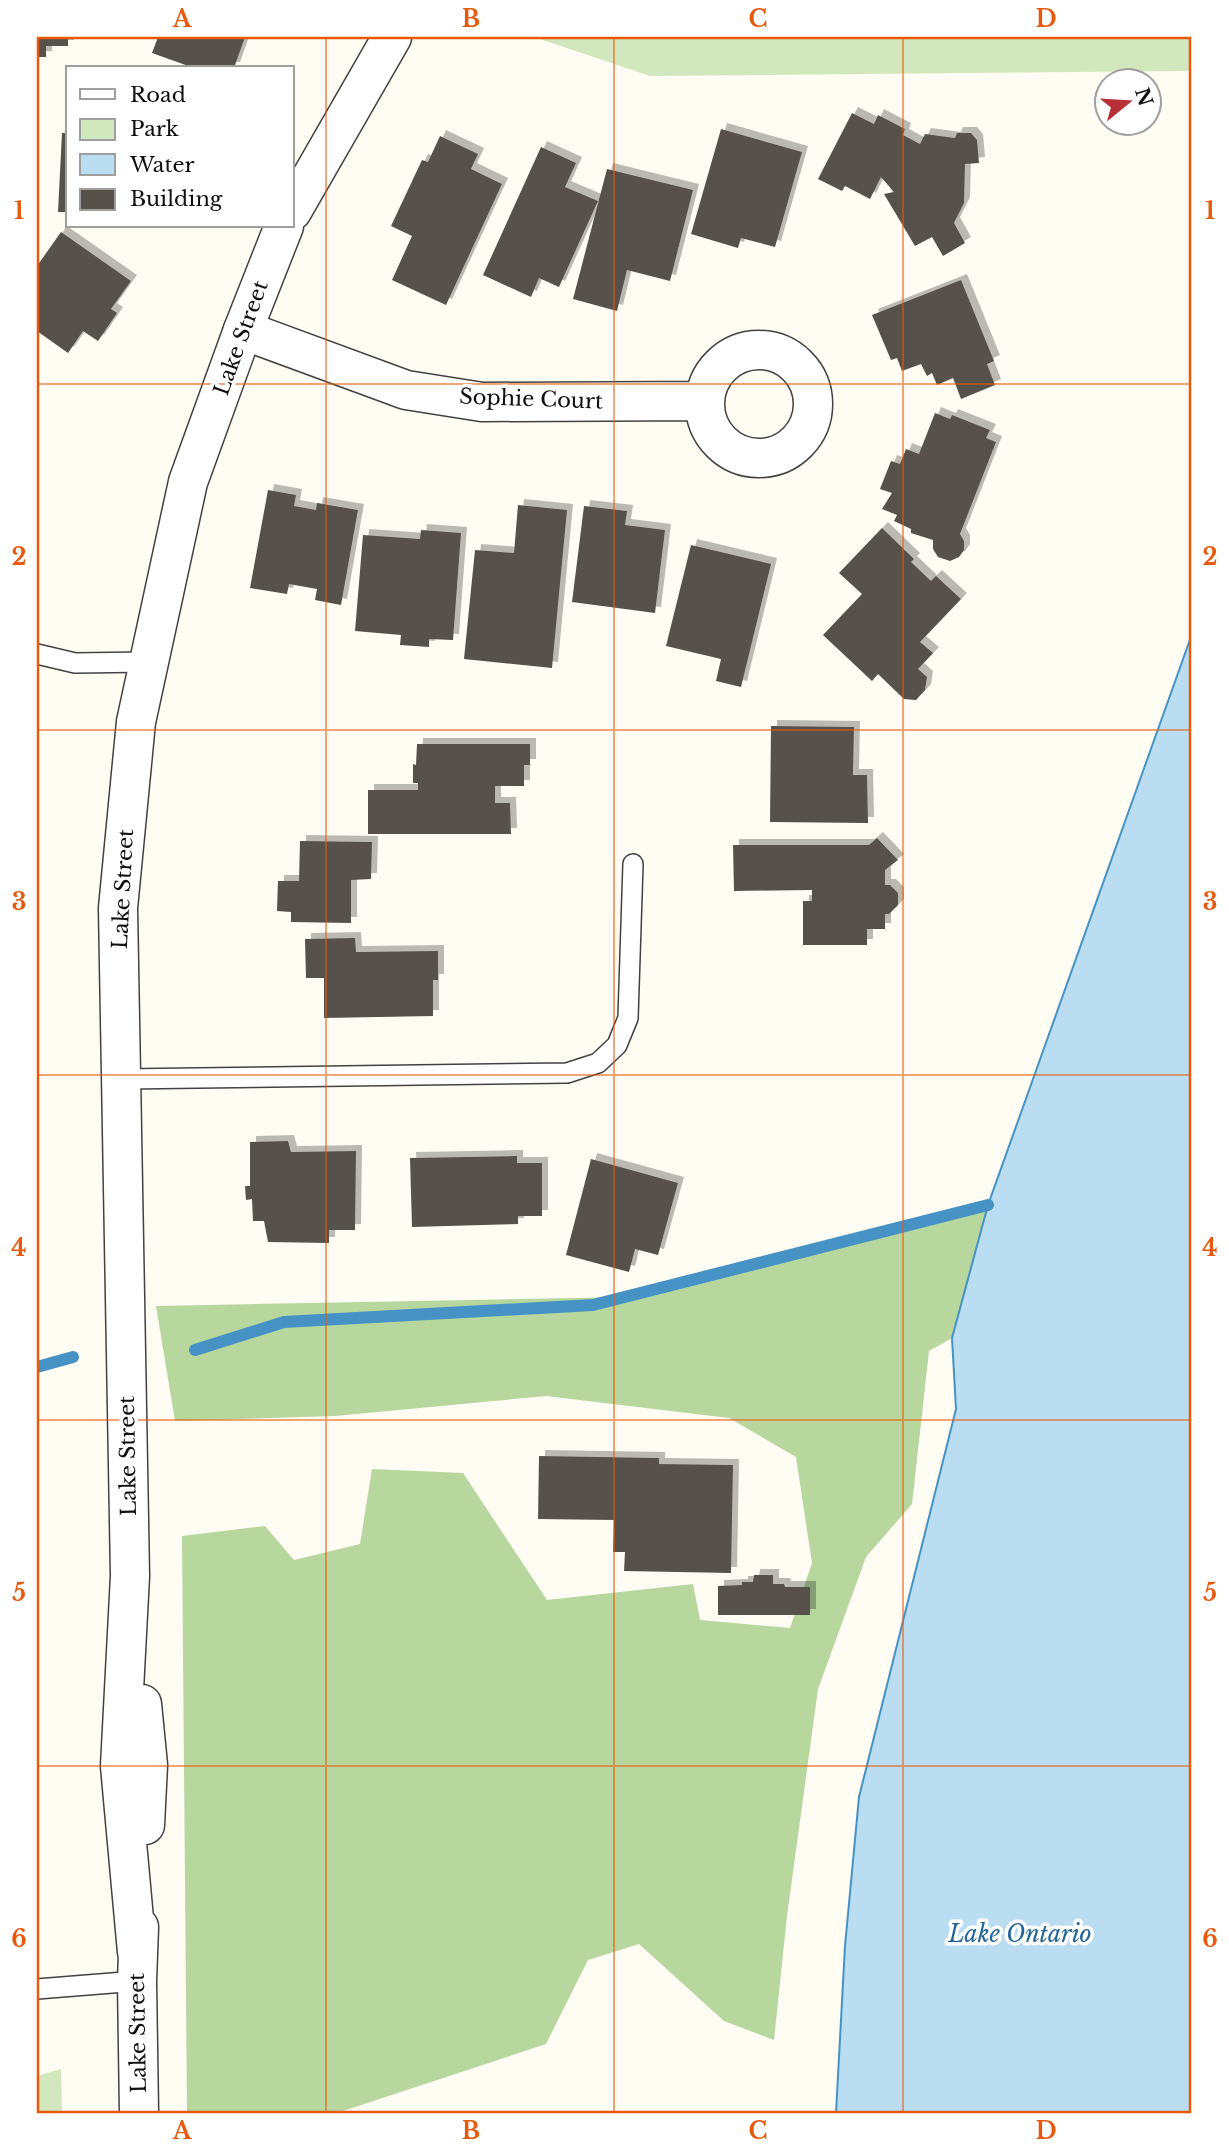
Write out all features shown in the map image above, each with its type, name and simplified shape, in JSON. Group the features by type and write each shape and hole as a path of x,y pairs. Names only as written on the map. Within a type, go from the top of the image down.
{"street":[{"path":"294,207 391,37"},
{"name":"Lake Street","path":"139,2113 137,1966 120,1766 130,1576 118,908 136,722 188,482 283,228"},
{"name":"Sophie Court","path":"243,330 406,390 482,402 705,401"}],"lane":[{"path":"37,654 75,663 148,662"},
{"path":"122,1079 567,1073 598,1063 617,1045 628,1018 634,864"},
{"path":"37,1989 137,1966"}],"green space":[{"path":"534,37 1192,37 1192,71 1162,71 1162,66 1092,66 1092,72 650,76"},
{"path":"988,1205 952,1338 929,1351 912,1504 866,1557 818,1689 787,1916 774,2040 724,2021 639,1944 588,1960 546,2044 337,2113 187,2113 182,1536 265,1526 294,1560 360,1544 372,1469 463,1473 547,1600 693,1584 700,1620 790,1628 812,1563 796,1457 729,1418 546,1396 335,1416 175,1421 156,1306 624,1297"},
{"path":"61,2069 62,2113 37,2113 37,2076"}],"water":[{"name":"Lake Ontario","path":"1192,634 1192,2113 836,2113 845,1946 859,1797 956,1409 952,1338 988,1205"}],"building":[{"path":"37,37 68,37 68,46 46,46 46,57 37,57"},
{"path":"158,37 245,37 235,66 188,66 152,53"},
{"path":"852,113 874,124 878,115 905,129 903,135 920,144 925,134 955,138 957,133 971,133 977,140 979,163 965,164 964,203 954,223 965,243 943,256 932,237 915,246 884,194 894,192 881,177 870,199 845,186 842,191 818,179"},
{"path":"721,129 802,152 775,247 741,238 738,248 691,234"},
{"path":"62,133 66,133 66,212 58,212"},
{"path":"440,136 478,154 471,169 502,184 446,305 392,280 412,236 391,226 422,160 428,162"},
{"path":"541,147 576,163 565,187 598,201 559,287 539,278 531,297 483,275"},
{"path":"607,169 693,190 670,281 627,270 617,311 573,299"},
{"path":"61,232 131,281 111,309 117,313 98,341 83,331 68,353 37,331 37,266"},
{"path":"961,280 994,361 987,364 995,385 961,399 953,378 937,385 932,373 927,376 921,364 902,371 897,358 891,360 872,315"},
{"path":"935,413 950,419 952,415 990,430 986,438 996,442 960,534 964,541 964,550 959,557 950,561 938,557 933,549 933,540 911,533 911,529 894,521 897,515 882,509 892,493 880,489 891,461 900,464 906,449 919,454"},
{"path":"268,490 296,495 294,506 316,510 317,503 358,510 341,605 315,600 317,589 289,584 287,594 250,588"},
{"path":"518,505 567,510 552,668 464,659 475,550 514,553"},
{"path":"584,506 627,511 625,525 665,530 655,613 572,602"},
{"path":"882,528 914,559 911,562 931,581 936,576 961,599 920,642 933,653 918,669 927,677 925,690 916,700 904,699 878,674 872,681 823,635 862,594 839,573"},
{"path":"421,530 461,533 453,640 429,639 429,647 400,645 401,635 355,631 363,535 420,539"},
{"path":"691,545 771,564 741,687 716,681 721,659 666,646"},
{"path":"771,726 854,727 853,775 867,775 868,823 770,822"},
{"path":"417,744 530,744 530,765 524,765 524,786 495,786 495,803 510,803 511,834 368,834 368,790 418,790 418,783 413,783"},
{"path":"877,838 898,860 885,870 885,885 890,885 898,893 898,905 889,914 885,914 885,929 867,929 867,945 803,945 803,901 812,901 812,890 734,891 733,845 869,845"},
{"path":"300,841 372,842 371,879 351,880 351,923 291,922 291,912 277,911 278,881 299,881"},
{"path":"355,938 356,952 438,951 438,980 433,980 433,1016 324,1018 324,978 306,978 305,939"},
{"path":"288,1141 291,1152 356,1151 355,1230 329,1230 329,1243 268,1242 264,1221 253,1221 252,1199 246,1200 245,1186 250,1186 250,1142"},
{"path":"517,1156 517,1163 542,1163 542,1216 518,1216 518,1224 412,1227 410,1158"},
{"path":"591,1159 678,1183 658,1255 635,1249 629,1272 566,1255"},
{"path":"539,1456 659,1458 659,1464 733,1465 731,1573 624,1571 625,1552 613,1552 614,1520 538,1519"},
{"path":"754,1575 773,1575 773,1584 784,1584 785,1587 810,1587 810,1615 718,1615 718,1586 753,1582"}],"waterway":[{"path":"195,1350 284,1322 593,1305 988,1205"},
{"path":"37,1367 73,1357"}]}
